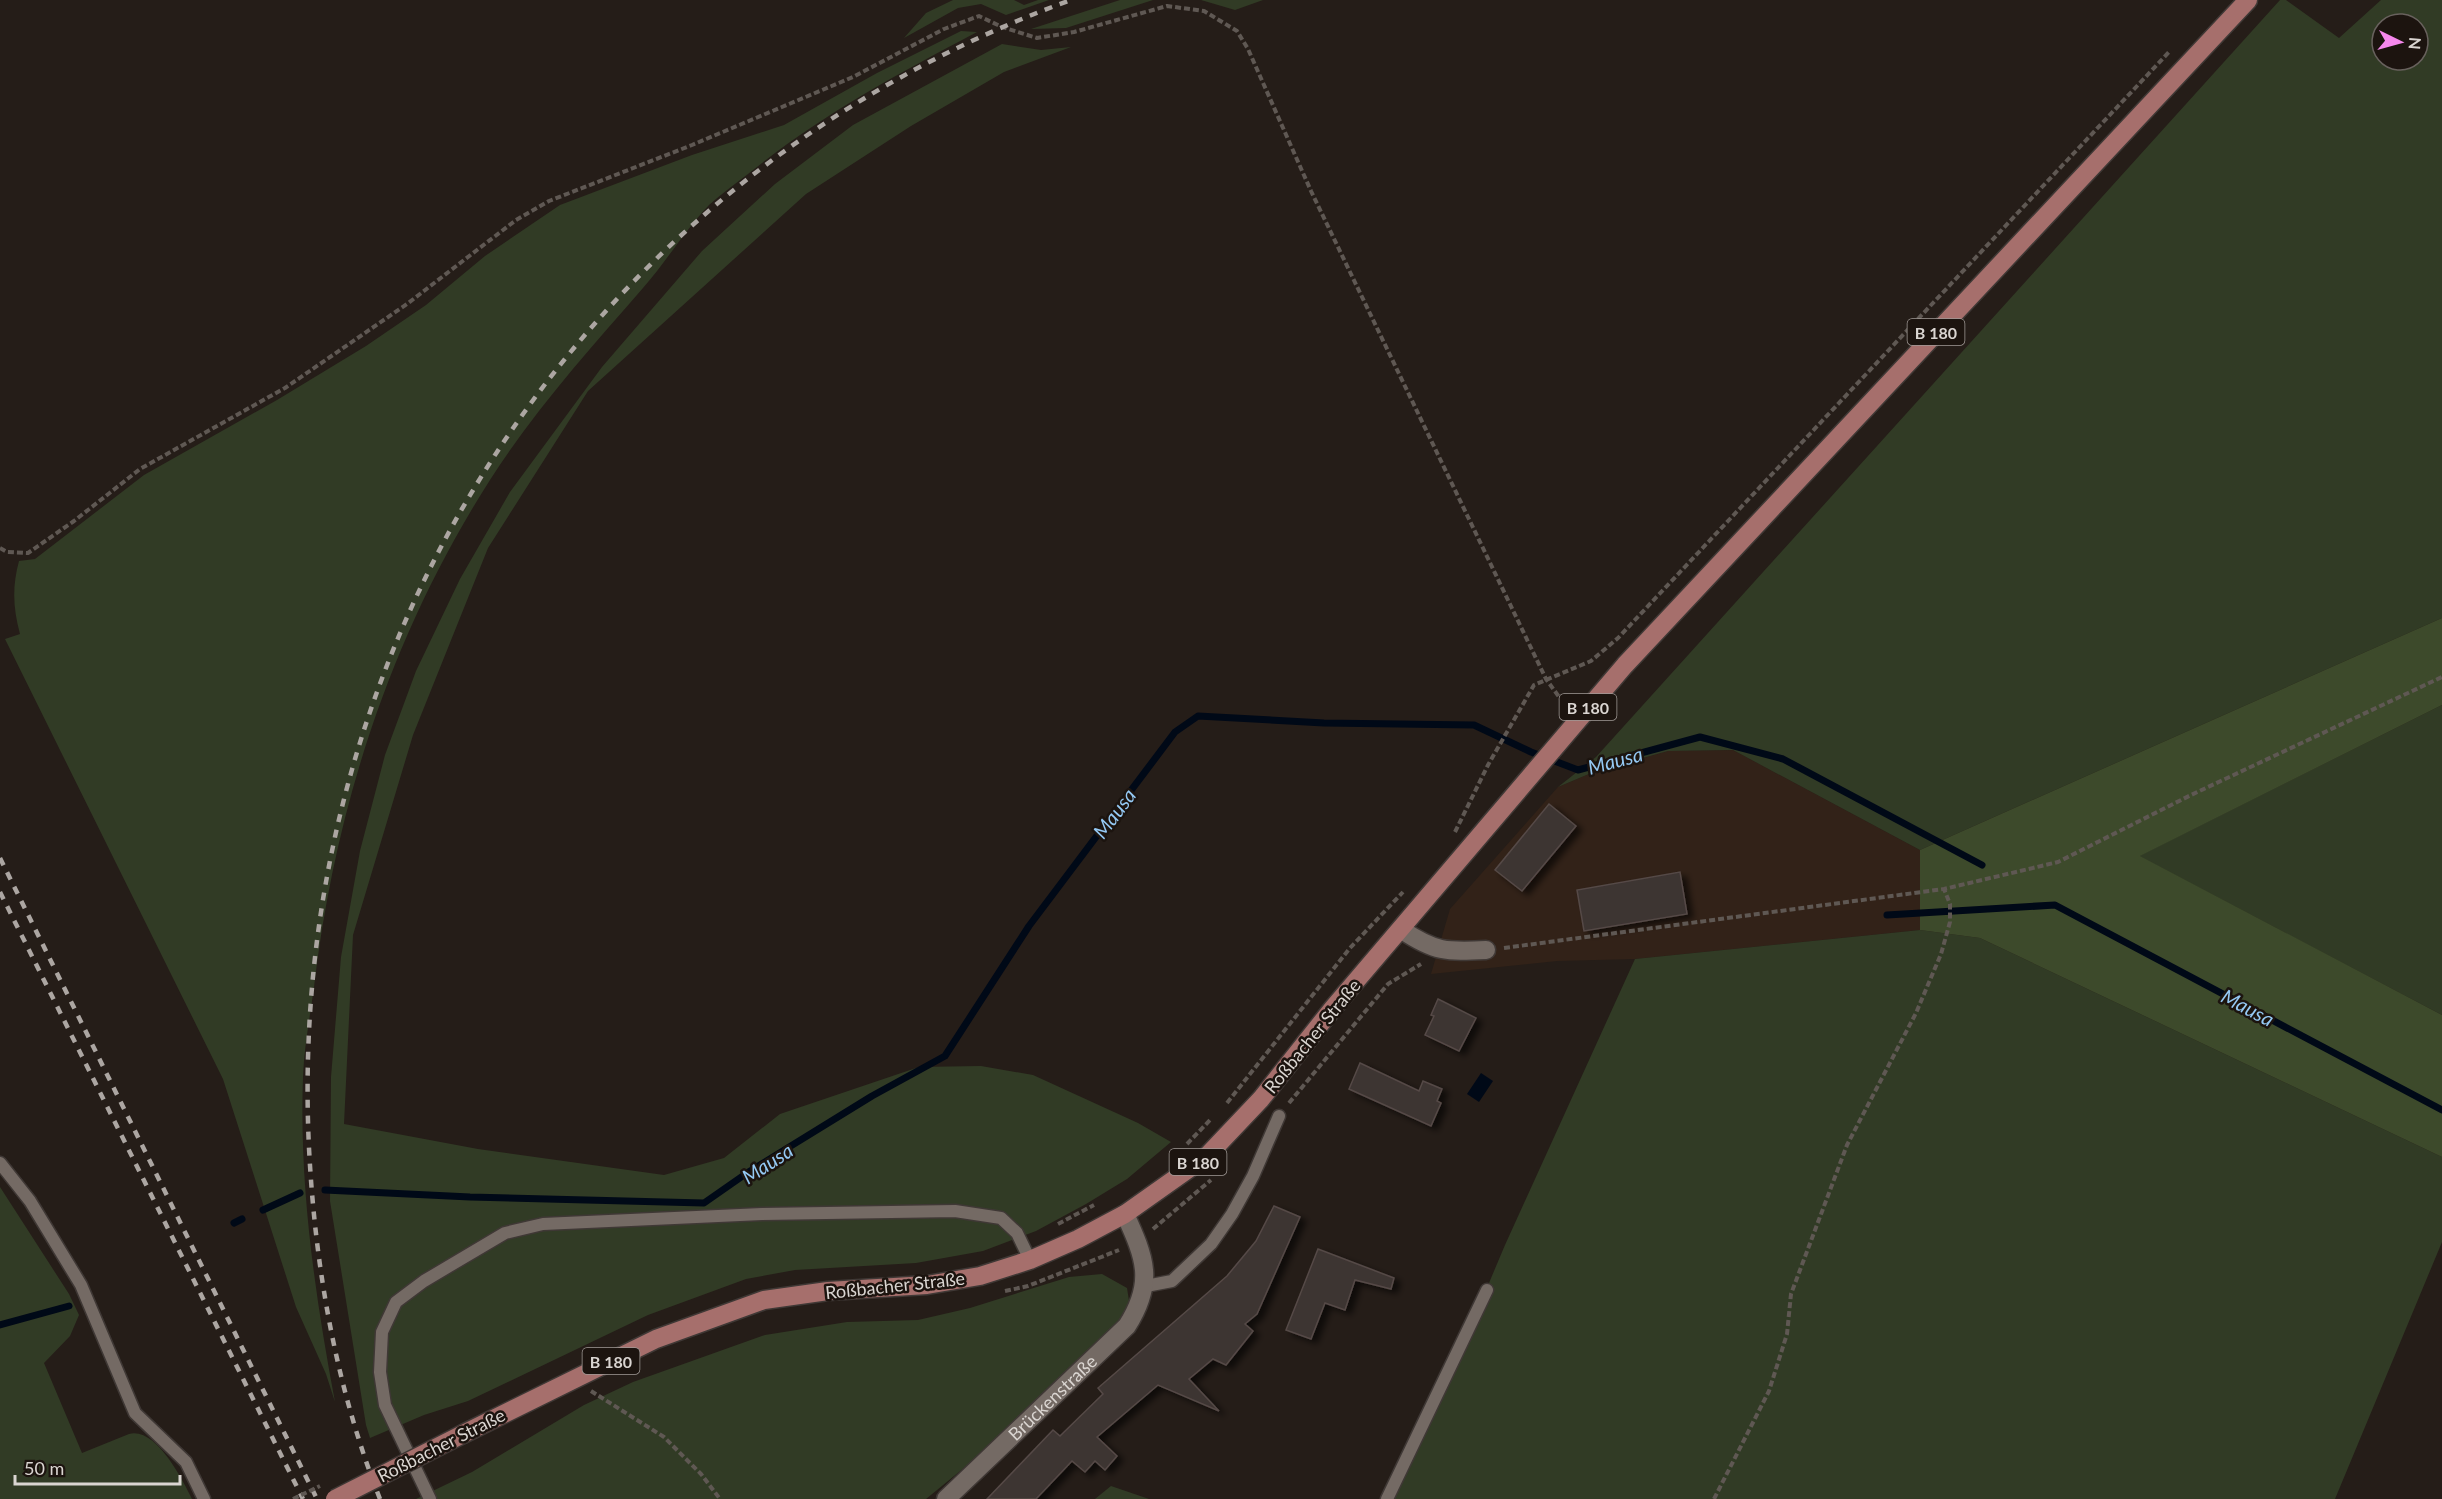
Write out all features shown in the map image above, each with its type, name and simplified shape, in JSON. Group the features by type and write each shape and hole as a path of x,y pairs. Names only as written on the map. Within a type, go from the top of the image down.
{"main road":[{"name":"B 180","path":"1579,717 1697,586 2247,0"},
{"name":"Roßbacher Straße","path":"334,1499 656,1339 764,1300 828,1291 927,1285 980,1276 1027,1252 1078,1239 1125,1214 1207,1155 1261,1099 1334,1008 1579,717"}],"street":[{"path":"1402,930 1426,946 1446,951 1486,950"},
{"path":"1125,1214 1137,1242 1146,1286"},
{"name":"Brückenstraße","path":"946,1499 1127,1326 1138,1309 1146,1286"}],"lane":[{"path":"1146,1286 1172,1281 1211,1244 1232,1214 1253,1176 1279,1116"},
{"path":"0,1163 30,1201 81,1285 135,1413 186,1462 204,1499"},
{"path":"430,1499 386,1405 380,1372 381,1332 396,1302 424,1281 505,1233 543,1224 762,1214 955,1211 1001,1218 1012,1225 1027,1252"},
{"path":"1387,1499 1487,1290"}],"path":[{"path":"0,548 7,552 28,553 74,521 140,469 285,388 408,304 516,220 549,201 692,145 853,77 944,29 979,16 1037,39 1074,32 1167,6 1204,11 1237,31 1248,49 1316,202 1546,679 1563,702 1579,717"},
{"path":"1453,836 1488,765 1534,685 1591,661 1617,638 2172,49"},
{"path":"1486,950 1944,889 2058,862 2191,795 2442,677"},
{"path":"1220,1110 1350,948 1406,889"},
{"path":"1714,1499 1769,1391 1787,1334 1791,1294 1847,1145 1916,1013 1941,954 1950,921 1950,904 1944,889"},
{"path":"1360,1015 1388,984 1403,973 1446,951"},
{"path":"1184,1147 1213,1118"},
{"path":"1027,1252 1105,1200"},
{"path":"573,1379 664,1437 701,1474 720,1499"}],"shaded area":[{"path":"1733,750 1920,850 1920,930 1635,959 1557,961 1431,974 1450,909 1558,787 1596,771 1668,751"}],"green space":[{"path":"953,0 1014,0 1024,5 1038,0 1049,0 1006,15 981,4 958,8 904,38 926,13"},
{"path":"1120,0 1153,0 1066,28 1031,29"},
{"path":"1201,0 1263,0 1235,10"},
{"path":"2280,0 2286,0 2339,38 2381,0 2442,0 2442,618 1920,850 1733,750 1668,751 1596,771 1558,787 1596,757"},
{"path":"961,31 977,32 887,81 803,133 709,205 651,278 563,381 507,454 455,538 424,598 373,723 353,788 324,920 305,1054 302,1118 306,1200 315,1281 335,1402 326,1374 296,1307 223,1079 5,639 20,634 14,598 19,561 35,559 144,475 277,400 366,346 426,305 485,256 560,205 692,155 784,125 877,73"},
{"path":"1002,44 1041,50 1071,47 1004,72 911,126 806,194 588,391 488,548 413,735 353,935 344,1124 478,1149 664,1175 724,1158 780,1114 919,1067 981,1066 1033,1075 1138,1123 1171,1142 1127,1179 1086,1204 1036,1231 983,1251 916,1263 795,1270 746,1279 648,1315 468,1401 424,1415 370,1438 330,1201 331,1077 341,957 360,851 385,755 416,671 460,579 510,492 602,367 702,251 775,184 853,125"},
{"path":"2442,618 2442,705 2140,856 2442,1015 2442,1157 1980,938 1920,930 1920,850"},
{"path":"2442,705 2442,1015 2139,856"},
{"path":"1920,930 1980,938 2442,1157 2442,1242 2335,1499 1393,1499 1438,1404 1505,1245 1635,959"},
{"path":"0,1187 69,1294 79,1315 70,1336 44,1363 82,1453 129,1434 139,1434 149,1438 167,1456 192,1499 0,1499"},
{"path":"1102,1274 1127,1288 1130,1307 1113,1346 926,1499 416,1499 472,1472 584,1405 633,1382 765,1335 847,1322 918,1320 970,1308 1069,1277"},
{"path":"1111,1486 1149,1499 1095,1499"}],"water":[{"path":"1481,1073 1493,1081 1479,1102 1467,1094"}],"building":[{"path":"1549,804 1576,826 1522,891 1495,870"},
{"path":"1680,872 1687,914 1584,931 1577,890"},
{"path":"1438,999 1476,1018 1459,1051 1425,1035 1434,1016 1431,1015"},
{"path":"1360,1063 1419,1091 1423,1081 1442,1089 1437,1101 1441,1103 1431,1126 1349,1089"},
{"path":"1274,1206 1300,1217 1257,1314 1245,1324 1253,1331 1226,1365 1213,1359 1189,1379 1219,1411 1158,1385 1097,1437 1117,1456 1105,1470 1095,1461 1085,1472 1072,1461 1036,1499 987,1499 1053,1430 1060,1436 1103,1394 1098,1388 1227,1276 1256,1241"},
{"path":"1318,1249 1394,1278 1391,1289 1355,1280 1345,1310 1325,1303 1311,1339 1286,1330"}],"waterway":[{"name":"Mausa","path":"325,1190 470,1197 704,1203 747,1173 872,1096 945,1056 1029,926 1175,732 1198,716 1324,723 1474,725 1531,752 1578,770 1700,737 1783,759 1982,865"},
{"name":"Mausa","path":"1887,915 2055,905 2442,1110"},
{"name":"Mausa","path":"263,1210 300,1193"},
{"name":"Mausa","path":"234,1223 242,1219"},
{"name":"Mausa","path":"0,1325 69,1306"}],"railway":[{"path":"380,1499 351,1414 340,1371 322,1282 316,1237 309,1148 315,959 350,778 412,606 500,448 611,305 745,181 899,78 1071,0"},
{"path":"0,858 317,1499"},
{"path":"0,892 303,1499"}]}
